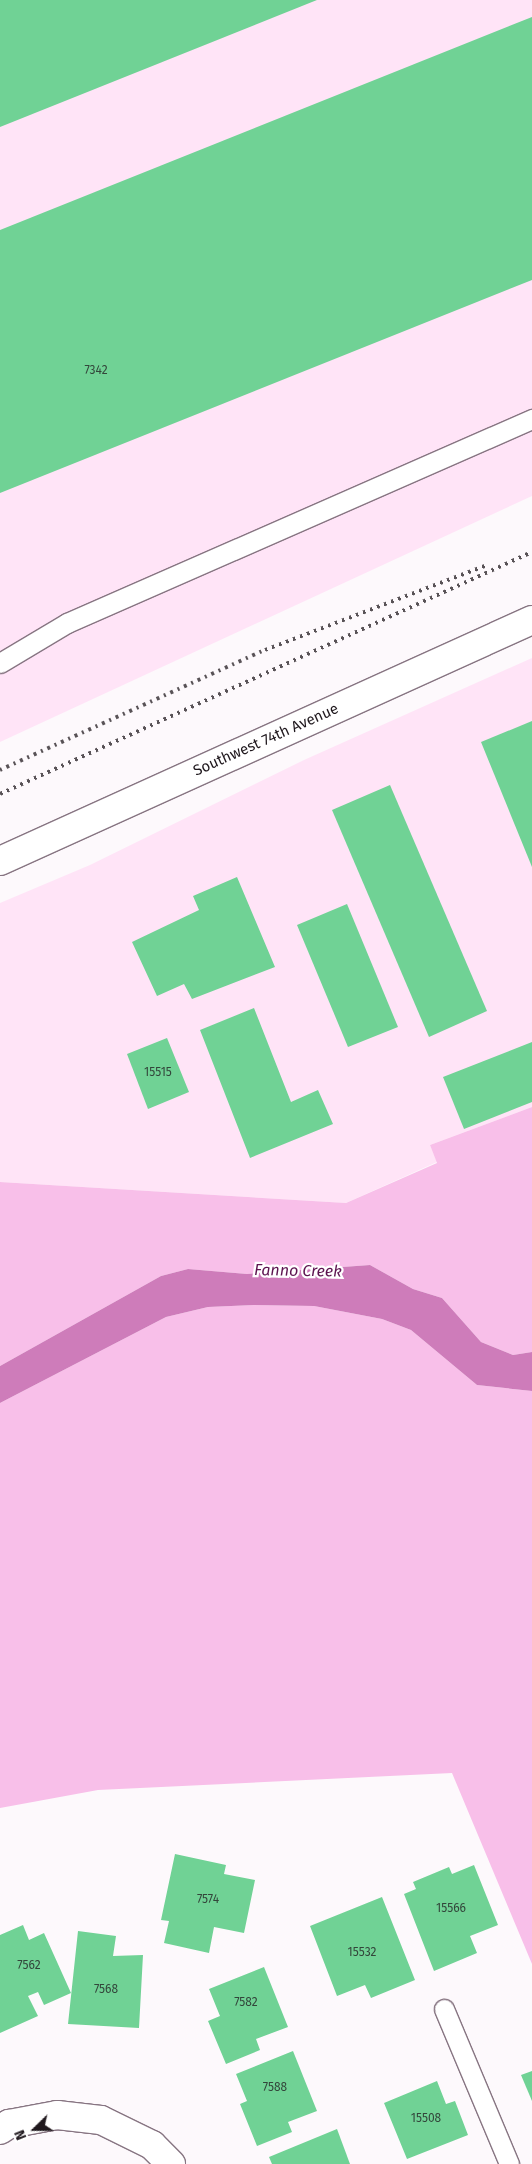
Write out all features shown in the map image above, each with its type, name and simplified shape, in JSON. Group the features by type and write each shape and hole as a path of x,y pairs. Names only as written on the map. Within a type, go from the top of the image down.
{"street":[{"name":"Southwest 74th Avenue","path":"0,861 532,620"},
{"path":"0,2130 9,2124 57,2116 101,2120 152,2144 171,2164"}],"lane":[{"path":"0,663 67,623 532,419"},
{"path":"444,2009 509,2164"}],"shaded area":[{"path":"0,0 532,0 532,496 0,742"},
{"path":"532,658 532,1107 430,1145 437,1162 346,1203 0,1182 0,903 90,865 304,760"},
{"path":"532,1107 532,1352 513,1355 481,1342 442,1298 413,1289 370,1265 247,1274 188,1269 161,1276 0,1366 0,1182 346,1203 437,1163 430,1145"},
{"path":"254,1305 314,1306 382,1319 411,1330 477,1385 532,1391 532,1964 452,1773 98,1790 0,1808 0,1403 166,1317 208,1307"}],"water":[{"name":"Fanno Creek","path":"370,1265 413,1289 442,1298 481,1342 513,1355 532,1352 532,1391 477,1385 411,1330 382,1319 314,1306 254,1305 208,1307 166,1317 0,1403 0,1366 161,1276 188,1269 247,1274"}],"building":[{"path":"0,0 317,0 0,127"},
{"path":"532,17 532,280 0,493 0,230"},
{"path":"532,721 532,867 481,742"},
{"path":"390,785 487,1011 429,1037 332,810"},
{"path":"237,877 275,967 192,999 184,984 157,996 132,942 199,910 193,896"},
{"path":"347,904 398,1027 348,1047 297,925"},
{"path":"254,1008 291,1102 318,1090 333,1124 250,1158 200,1030"},
{"path":"167,1038 189,1092 148,1109 127,1054"},
{"path":"532,1042 532,1102 464,1129 443,1077"},
{"path":"175,1854 226,1865 224,1874 255,1880 244,1933 214,1927 209,1953 164,1943 169,1921 161,1920"},
{"path":"474,1865 498,1925 470,1936 477,1953 434,1971 404,1894 416,1889 413,1882 449,1867 452,1874"},
{"path":"382,1897 415,1980 371,1998 365,1985 337,1996 310,1926"},
{"path":"23,1925 29,1940 44,1933 71,1993 44,2005 38,1992 28,1996 38,2016 0,2033 0,1935"},
{"path":"78,1931 116,1936 113,1956 143,1955 139,2028 68,2024"},
{"path":"264,1967 288,2027 256,2039 260,2050 226,2064 208,2021 220,2016 209,1989"},
{"path":"293,2051 317,2111 288,2122 292,2132 257,2146 240,2104 247,2101 236,2074"},
{"path":"532,2071 532,2101 521,2075"},
{"path":"437,2081 446,2104 455,2101 468,2135 407,2159 384,2103"},
{"path":"337,2129 350,2164 272,2164 269,2157"}],"railway":[{"path":"0,794 532,552"},
{"path":"0,770 265,650 488,565"}]}
